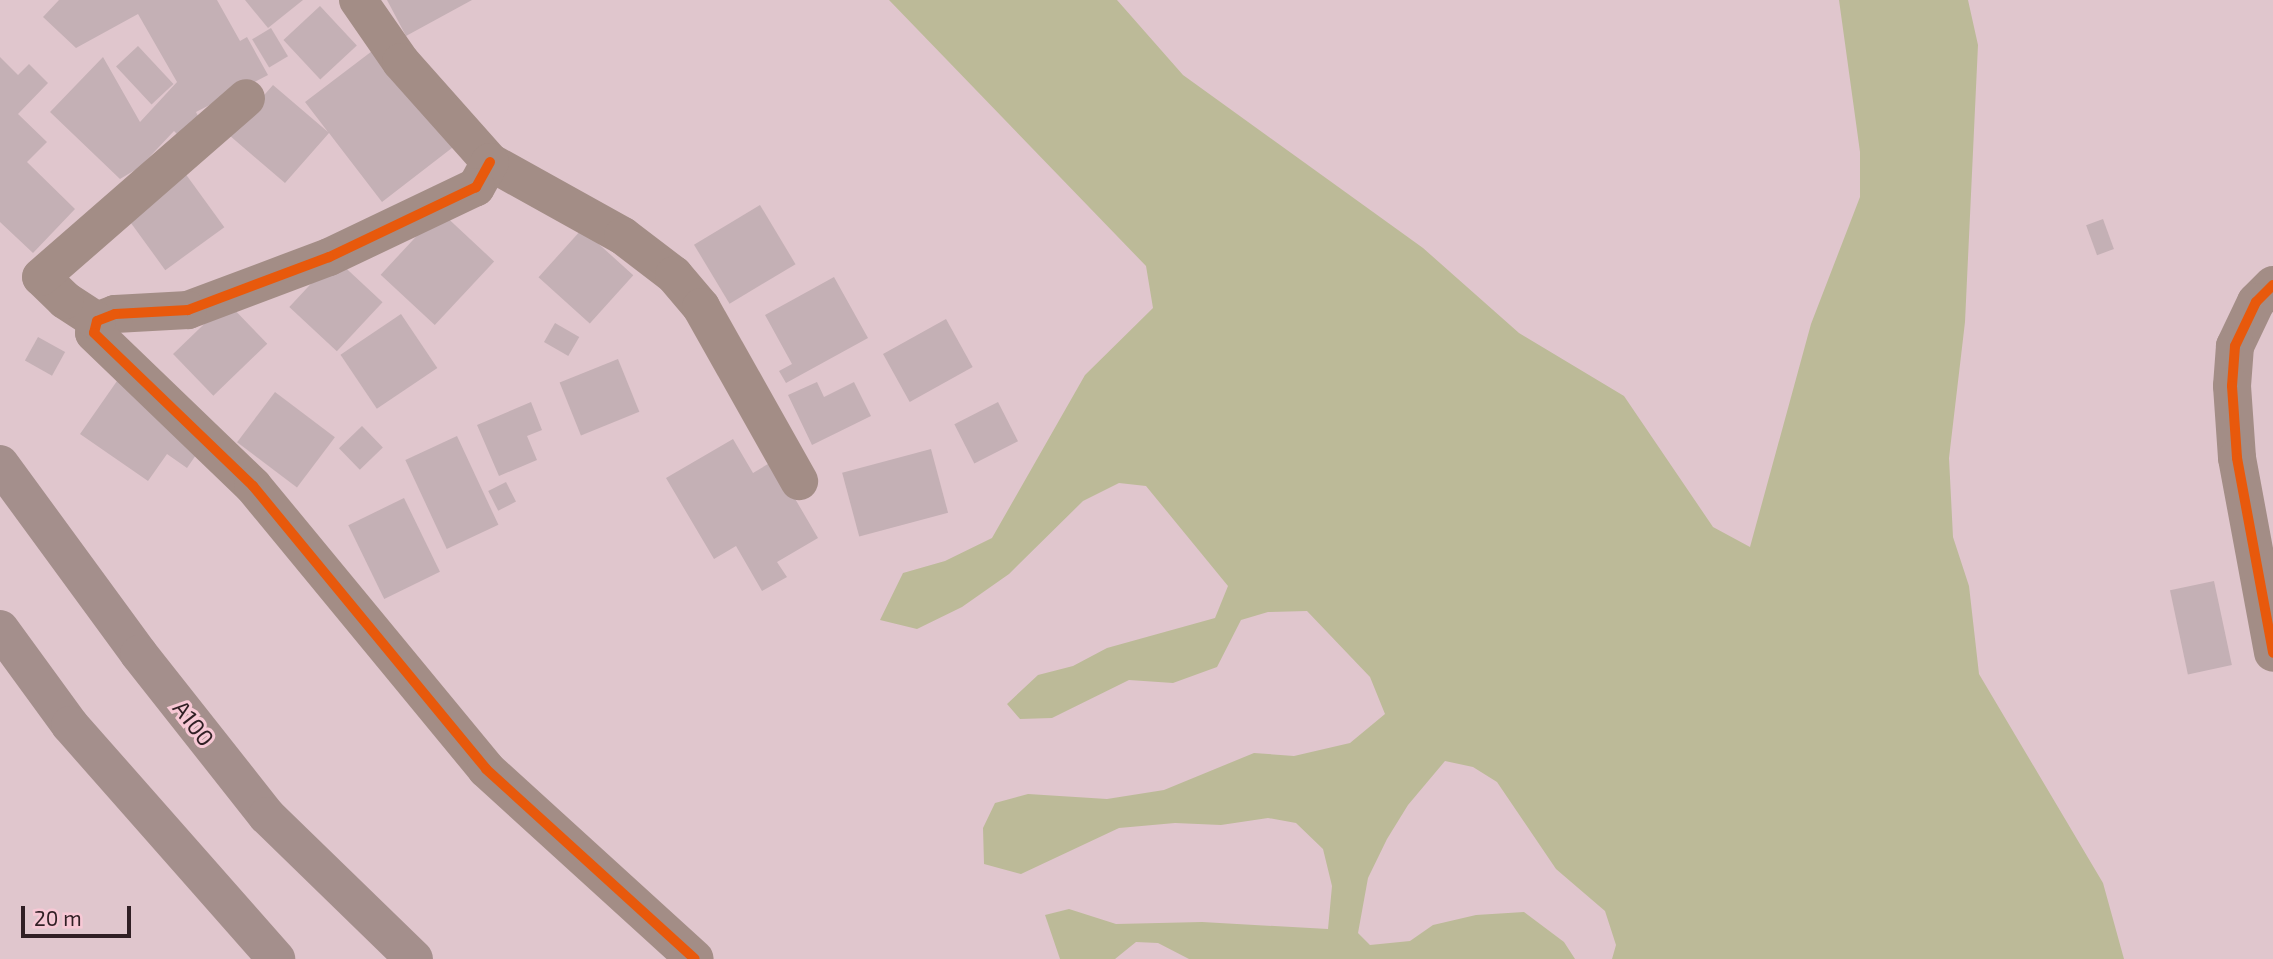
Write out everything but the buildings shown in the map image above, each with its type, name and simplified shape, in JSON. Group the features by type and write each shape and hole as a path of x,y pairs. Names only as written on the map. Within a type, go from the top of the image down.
{"highway":[{"name":"A100","path":"0,464 139,654 267,816 414,959"},
{"path":"0,629 70,725 276,959"}],"street":[{"path":"358,0 401,62 491,162 623,236 674,275 701,306 799,481"},
{"path":"97,320 65,300 41,277 246,98"},
{"path":"97,320 115,314 188,310 328,257 466,193 476,187 491,162"},
{"path":"2273,285 2256,302 2235,346 2232,386 2237,458 2273,653"},
{"path":"97,320 94,333 103,345 253,485 485,769 695,959"}],"shaded area":[{"path":"889,0 1117,0 1183,75 1423,248 1519,333 1624,396 1713,527 1750,547 1811,324 1860,197 1860,152 1839,0 1968,0 1978,45 1965,322 1949,458 1953,537 1969,586 1979,674 2103,883 2124,959 1612,959 1616,945 1605,911 1556,869 1497,782 1473,767 1445,761 1408,805 1387,839 1368,878 1358,933 1370,945 1410,941 1433,925 1476,915 1524,912 1564,942 1575,959 1189,959 1158,943 1136,942 1115,959 1060,959 1045,915 1069,909 1116,924 1202,922 1328,929 1332,886 1323,849 1296,823 1268,818 1221,825 1175,823 1119,828 1021,874 984,864 983,828 995,803 1028,794 1107,799 1164,790 1254,753 1294,756 1350,743 1385,714 1370,677 1307,611 1268,612 1241,620 1217,667 1173,683 1129,680 1052,718 1020,719 1007,704 1038,675 1073,666 1107,648 1215,618 1228,586 1146,486 1119,483 1083,501 1009,574 962,607 917,629 880,620 903,573 945,561 992,538 1085,375 1153,308 1146,266"}],"cycle path":[{"path":"490,162 476,187 329,257 188,310 115,314 97,321 94,333 253,486 486,769 695,959"},
{"path":"2273,285 2256,302 2235,346 2232,386 2237,458 2273,653"}]}
